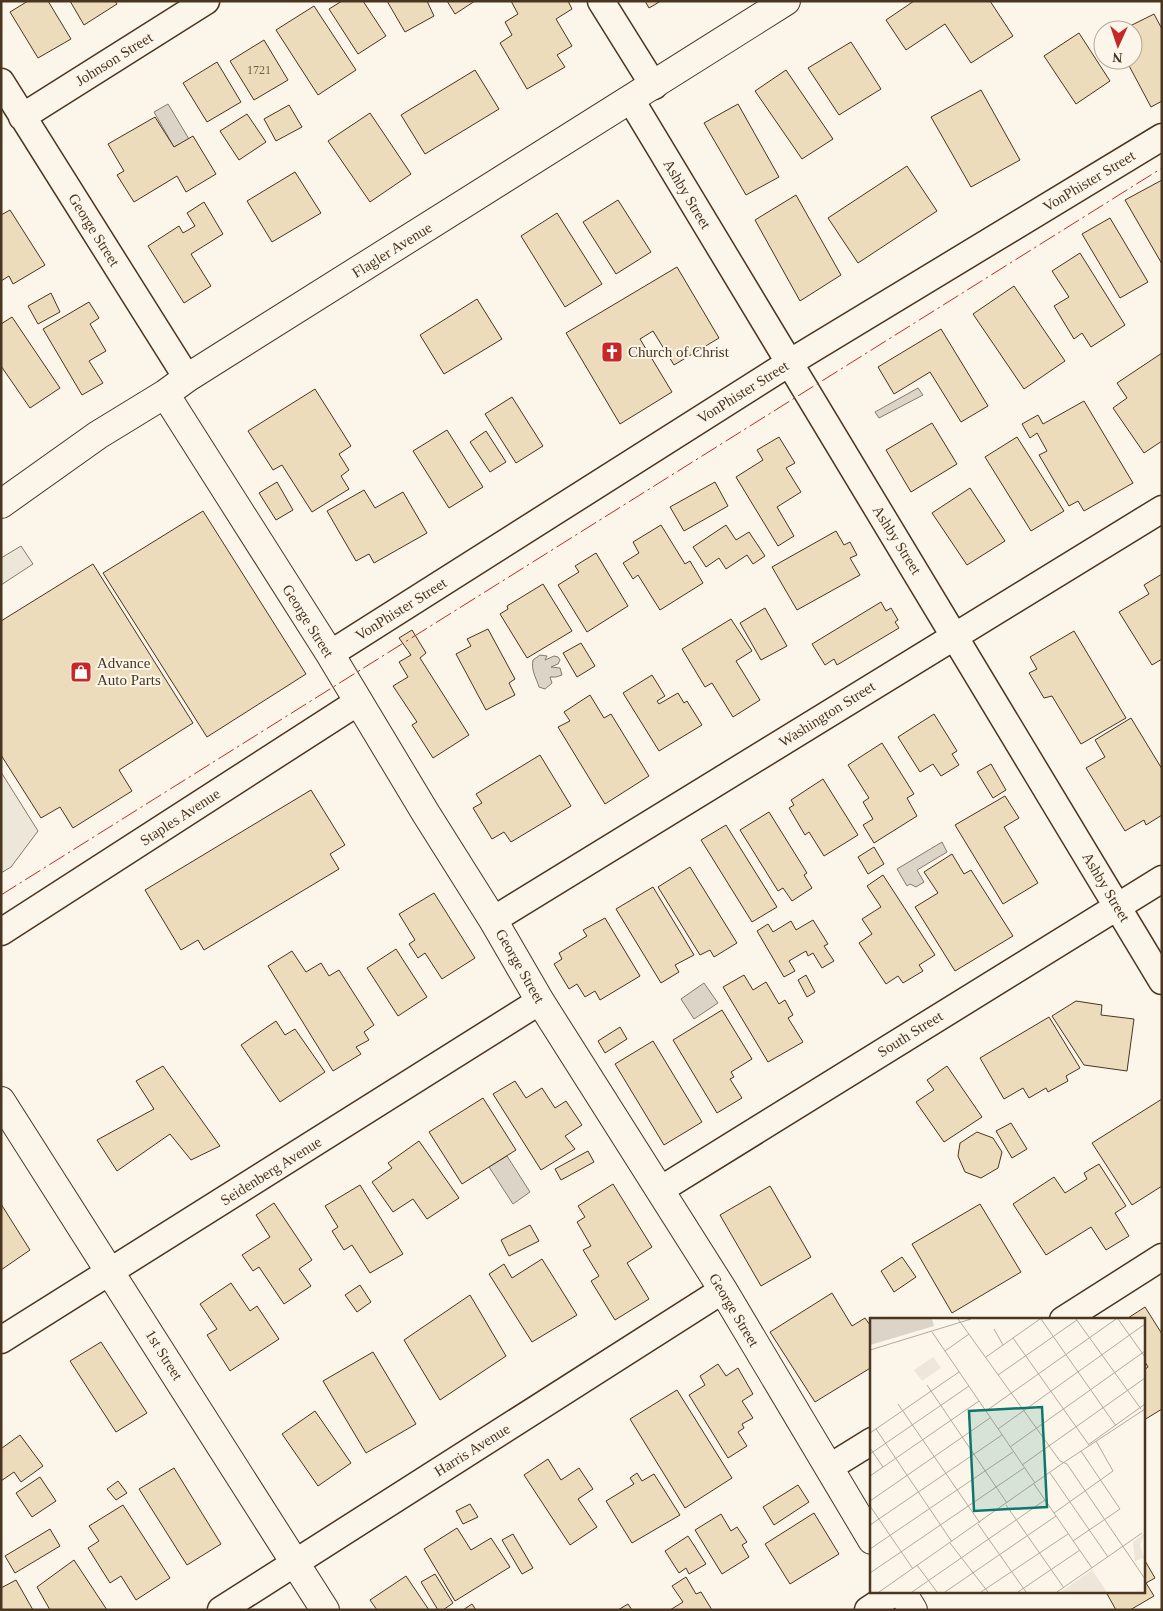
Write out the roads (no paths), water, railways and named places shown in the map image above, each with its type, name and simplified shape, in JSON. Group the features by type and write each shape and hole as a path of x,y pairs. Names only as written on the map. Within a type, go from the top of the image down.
{"street":[{"name":"Johnson Street","path":"22,117 206,1"},
{"name":"Ashby Street","path":"601,1 643,93 788,363 956,636 1162,981"},
{"name":"Flagler Avenue","path":"1,504 98,435 643,93 786,1"},
{"name":"George Street","path":"1,82 187,378"},
{"name":"VonPhister Street","path":"330,654 788,363 1162,137"},
{"name":"George Street","path":"165,394 330,654 493,920 540,1001 723,1290 870,1537"},
{"name":"Washington Street","path":"493,920 1162,508"},
{"name":"Staples Avenue","path":"1,932 358,702"},
{"name":"South Street","path":"660,1190 1162,879"},
{"name":"Seidenberg Avenue","path":"1,1340 540,1001"},
{"name":"1st Street","path":"1,1101 325,1610"},
{"path":"1066,1318 1162,1257"},
{"name":"Harris Avenue","path":"221,1610 723,1290"},
{"path":"830,1467 870,1442"},
{"path":"868,1610 892,1594"},
{"path":"903,1594 913,1610"}],"place":[{"name":"Church of Christ","path":"612,352"},
{"name":"Advance Auto Parts","path":"81,672"}]}
